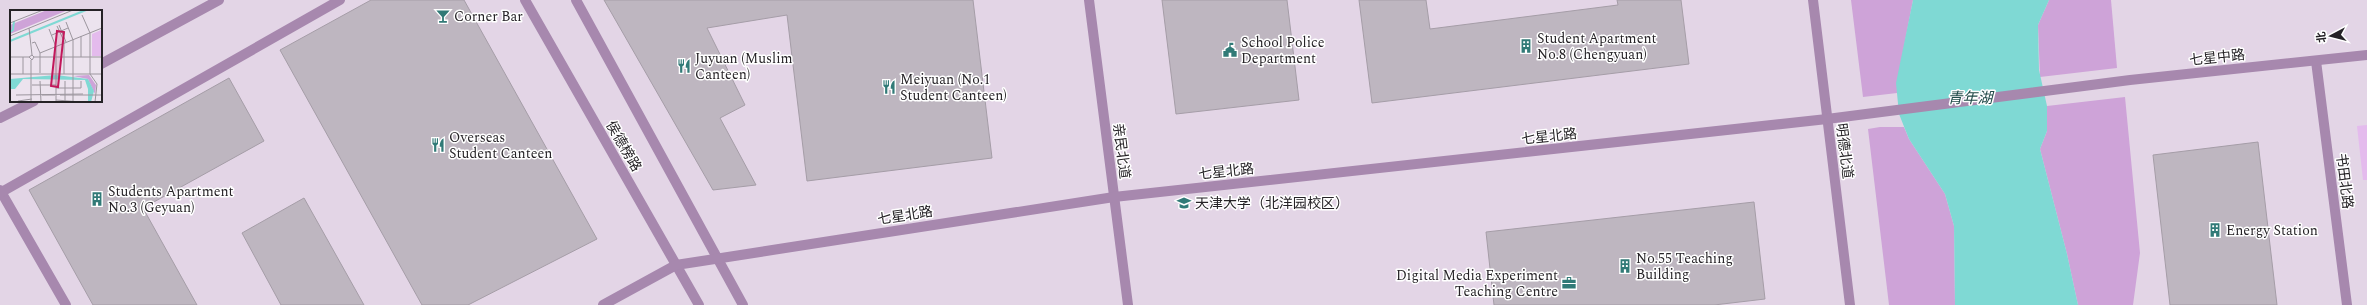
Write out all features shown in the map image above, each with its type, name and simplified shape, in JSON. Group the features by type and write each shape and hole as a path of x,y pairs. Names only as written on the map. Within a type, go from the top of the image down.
{"street":[{"path":"102,63 219,0"},
{"path":"66,305 0,192 340,0"},
{"name":"侯德榜路","path":"525,0 699,305"},
{"name":"侯德榜路","path":"576,0 743,305"},
{"name":"亲民北道","path":"1089,0 1128,305"},
{"name":"明德北道","path":"1813,0 1850,305"},
{"name":"七星中路","path":"1865,114 2071,88 2367,55"},
{"name":"书田北路","path":"2316,61 2347,305"},
{"path":"0,118 32,102"},
{"name":"七星北路","path":"603,305 676,265 1114,197 1865,114"}],"shaded area":[{"name":"天津大学（北洋园校区）","path":"0,0 2367,0 2367,305 0,305"},
{"path":"1851,0 1913,0 1897,83 1897,93 1863,97"},
{"path":"2049,0 2111,0 2117,68 2040,77 2038,25"},
{"path":"2125,97 2140,253 2133,305 2078,305 2067,254 2040,149 2047,131 2047,106"},
{"path":"2367,125 2367,180 2363,180 2357,126"},
{"path":"1880,127 1904,127 1909,139 1945,194 1954,226 1955,305 1889,305 1868,129"}],"water":[{"name":"青年湖","path":"1913,0 2049,0 2038,25 2039,70 2047,106 2047,131 2040,149 2067,254 2078,305 1955,305 1954,226 1945,194 1909,139 1899,114 1896,83"}],"building":[{"name":"Overseas Student Canteen","path":"371,0 464,0 597,239 468,305 422,305 280,50"},
{"name":"Meiyuan (No.1 Student Canteen)","path":"604,0 973,0 992,158 807,181 787,15 707,28 745,105 720,118 756,185 713,190"},
{"name":"School Police Department","path":"1162,0 1287,0 1299,100 1176,114"},
{"name":"Student Apartment No.8 (Chengyuan)","path":"1359,0 1426,0 1430,29 1618,5 1617,0 1681,0 1689,64 1372,103"},
{"name":"Students Apartment No.3 (Geyuan)","path":"229,78 264,141 143,208 197,305 93,305 29,190"},
{"name":"Energy Station","path":"2258,142 2277,305 2170,305 2153,155"},
{"name":"Students Apartment No.3 (Geyuan)","path":"304,198 364,305 281,305 242,233"},
{"name":"No.55 Teaching Building","path":"1754,202 1765,299 1714,305 1494,305 1486,232"}],"place":[{"name":"Corner Bar","path":"443,16"},
{"name":"Student Apartment No.8 (Chengyuan)","path":"1526,46"},
{"name":"School Police Department","path":"1230,50"},
{"name":"Juyuan (Muslim Canteen)","path":"684,66"},
{"name":"Meiyuan (No.1 Student Canteen)","path":"889,87"},
{"name":"Overseas Student Canteen","path":"438,145"},
{"name":"Students Apartment No.3 (Geyuan)","path":"97,199"},
{"name":"天津大学（北洋园校区）","path":"1184,203"},
{"name":"Energy Station","path":"2215,230"},
{"name":"No.55 Teaching Building","path":"1625,266"},
{"name":"Digital Media Experiment Teaching Centre","path":"1569,283"}]}
